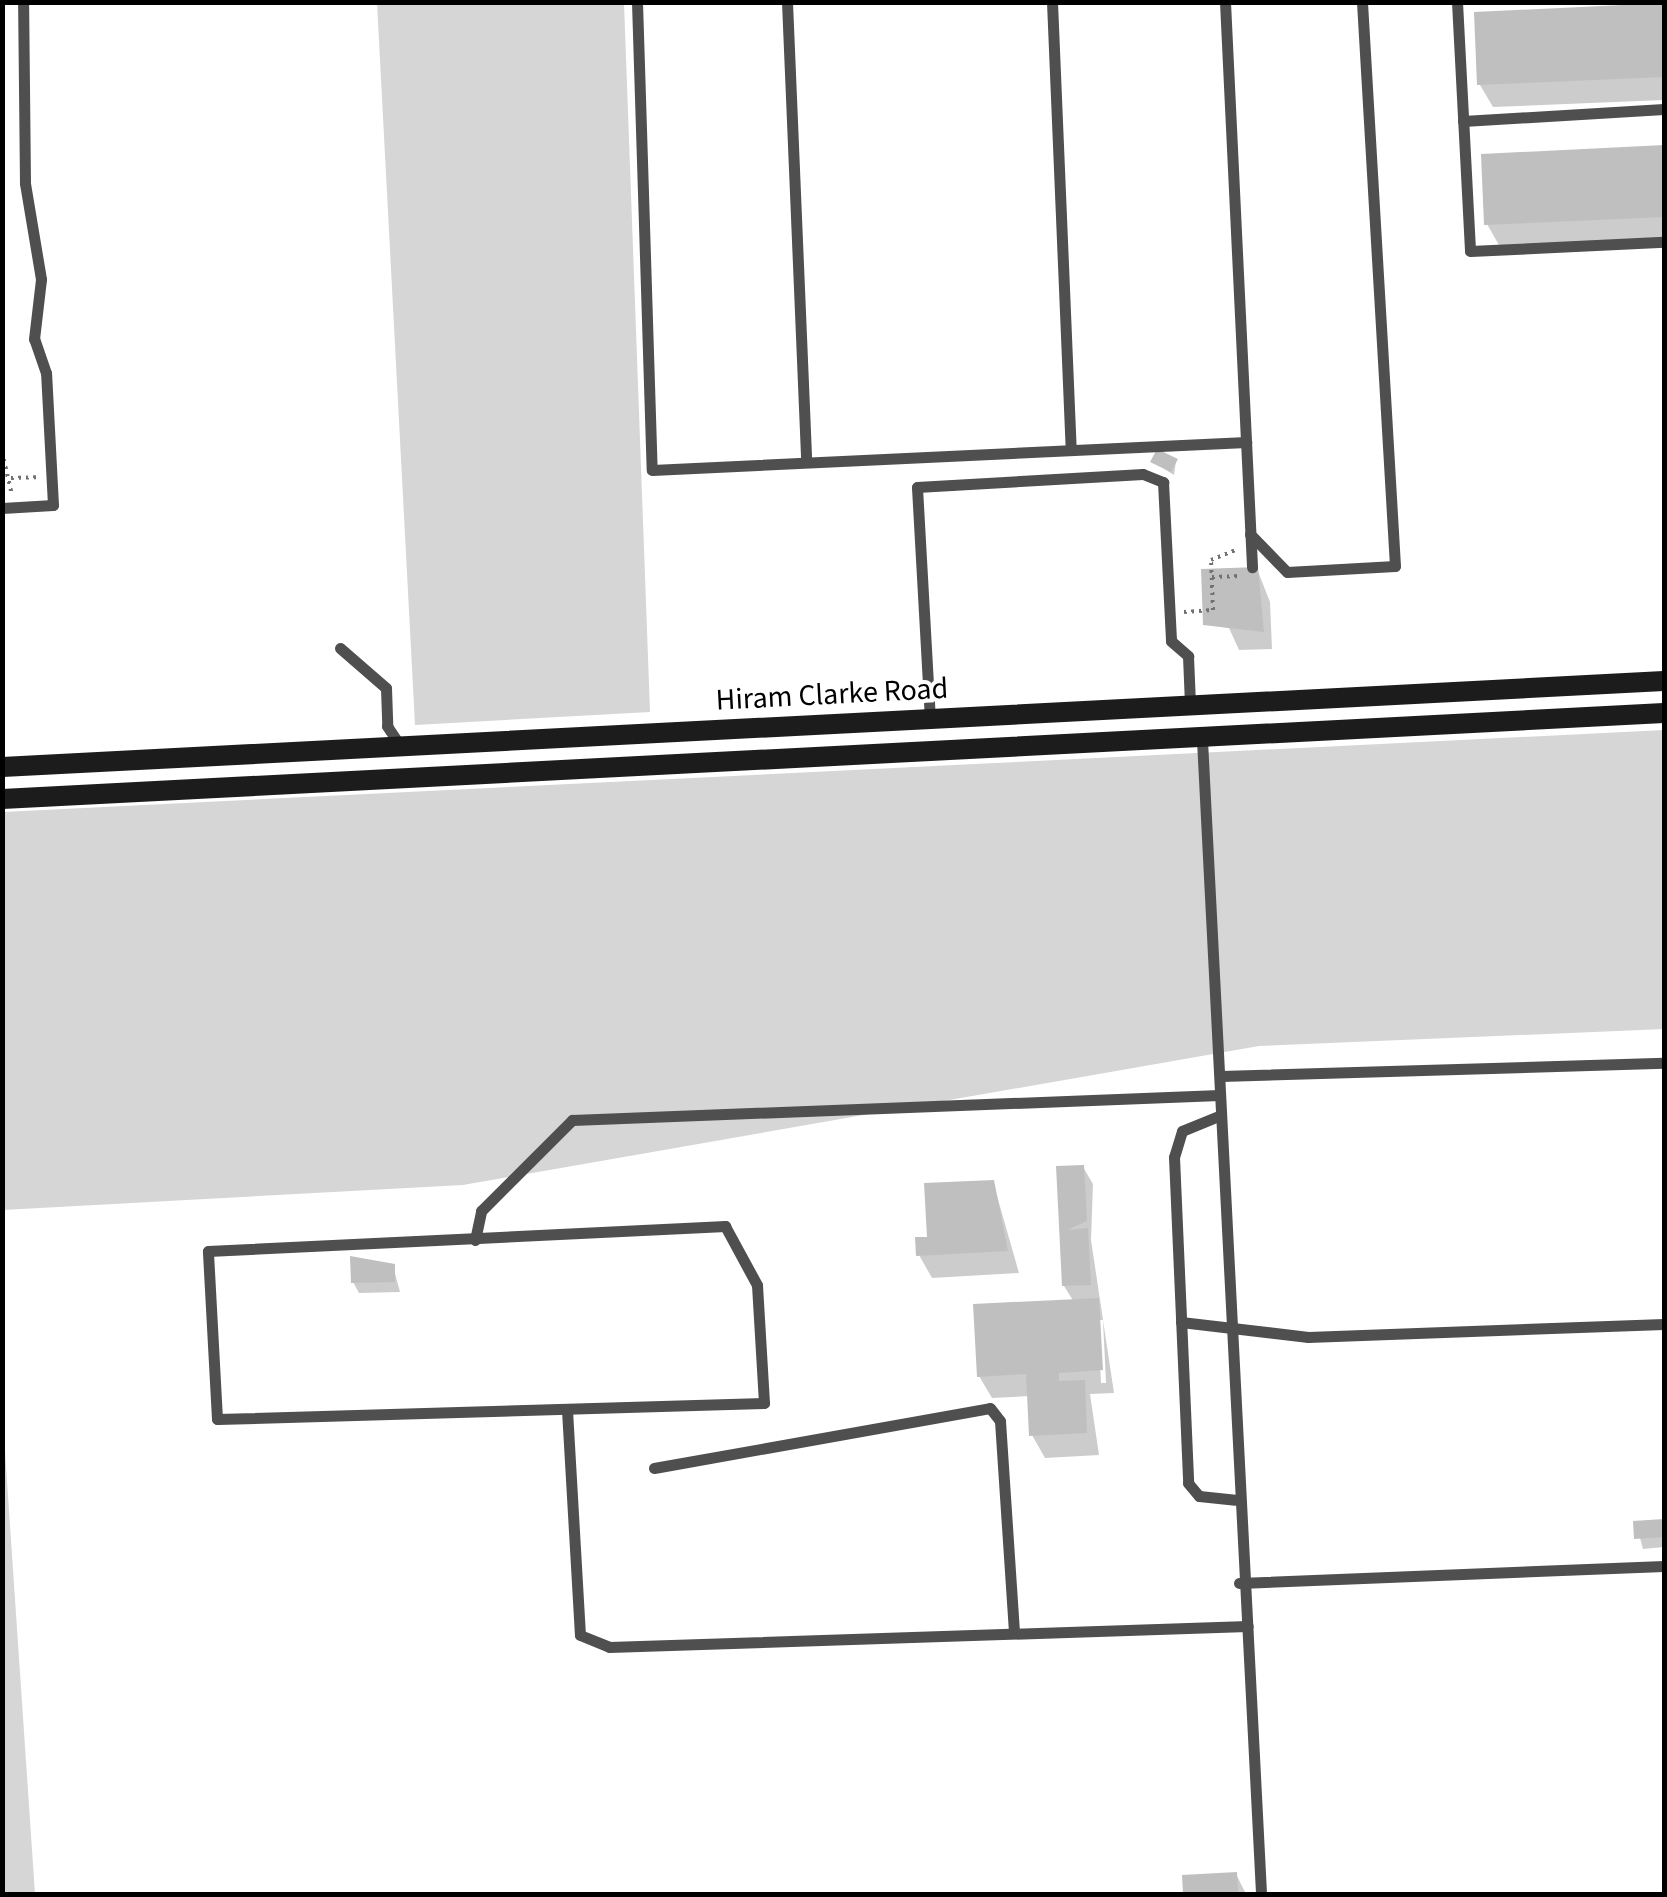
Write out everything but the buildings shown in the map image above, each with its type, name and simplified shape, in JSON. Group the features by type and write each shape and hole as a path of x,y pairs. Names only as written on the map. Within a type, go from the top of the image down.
{"main road":[{"name":"Hiram Clarke Road","path":"2,767 1664,681"},
{"path":"1501,692 1503,723"},
{"path":"1190,704 1202,740"},
{"name":"Hiram Clarke Road","path":"2,799 1202,740 1664,713"},
{"path":"930,720 936,753"},
{"path":"668,732 670,766"},
{"path":"401,747 402,779"},
{"path":"100,762 102,794"}],"lane":[{"path":"8,508 52,505 46,373 34,339 41,279 25,183 24,2"},
{"path":"636,2 652,470 1246,442"},
{"path":"787,2 806,462"},
{"path":"1052,2 1072,450"},
{"path":"1225,2 1252,566"},
{"path":"1250,539 1287,572 1394,566 1362,2"},
{"path":"1457,2 1470,251 1664,242"},
{"path":"1463,122 1664,109"},
{"path":"930,720 917,487 1143,474 1162,482 1171,641 1188,656 1190,704"},
{"path":"340,648 386,688 388,726 401,747"},
{"path":"1202,740 1221,1076 1234,1500 1239,1583 1248,1626 1261,1894"},
{"path":"1221,1076 1664,1062"},
{"path":"475,1240 480,1211 572,1120 1220,1095"},
{"path":"1221,1115 1174,1144 1188,1483 1199,1496 1234,1500"},
{"path":"725,1226 757,1285 764,1402 217,1419 208,1251 475,1240 725,1226"},
{"path":"1181,1322 1308,1337 1664,1324"},
{"path":"654,1468 990,1408 1000,1421 1014,1634"},
{"path":"567,1410 580,1634 609,1647 1248,1626"},
{"path":"1239,1583 1664,1566"}],"path":[{"path":"2,452 11,478 8,508"},
{"path":"11,478 36,477"},
{"path":"1170,613 1214,610 1211,560 1250,539"},
{"path":"1212,577 1252,576 1252,566"}],"shaded area":[{"path":"377,3 624,3 650,712 415,725"},
{"path":"1664,730 1664,1029 1259,1046 463,1185 3,1210 3,812"},
{"path":"3,1422 35,1894 3,1894"}]}
